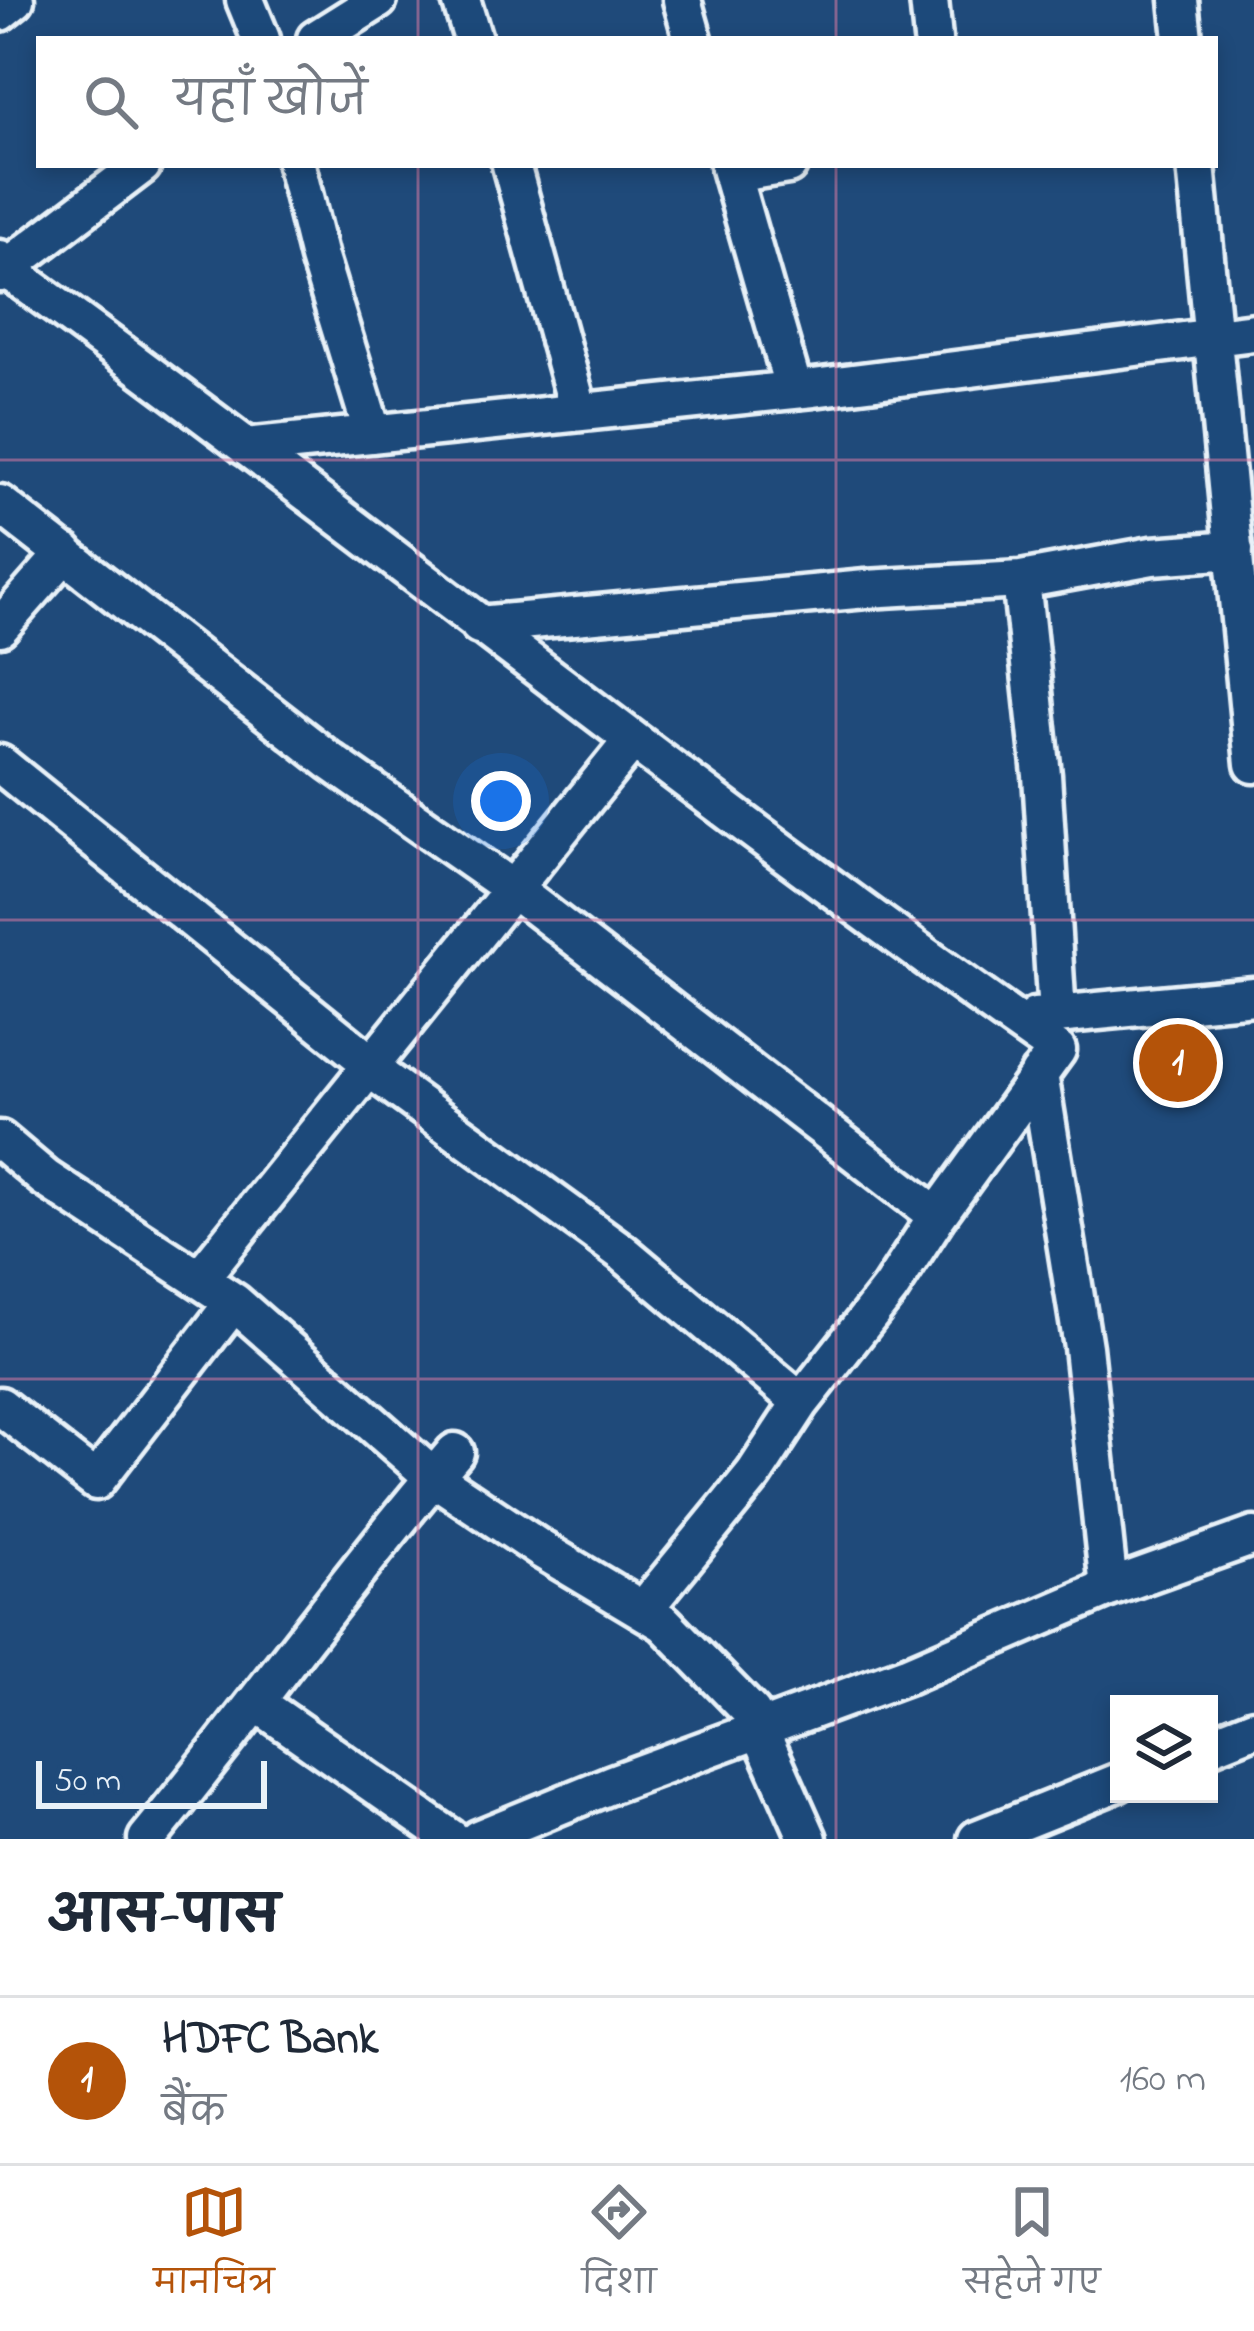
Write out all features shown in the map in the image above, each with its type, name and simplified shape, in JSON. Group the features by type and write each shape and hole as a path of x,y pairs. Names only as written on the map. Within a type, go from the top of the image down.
{"street":[{"path":"0,12 15,0"},
{"path":"245,0 260,36"},
{"path":"321,36 379,0"},
{"path":"461,0 472,36"},
{"path":"682,0 692,36"},
{"path":"929,0 933,36"},
{"path":"1179,0 1183,36"},
{"path":"138,168 2,267 632,741 1058,1050 890,1289 801,1402 754,1474 643,1610"},
{"path":"297,168 373,434"},
{"path":"512,168 578,412"},
{"path":"1196,168 1240,538 1254,764"},
{"path":"731,169 794,390"},
{"path":"246,447 794,390 1254,332"},
{"path":"0,504 330,761 514,890 937,1216"},
{"path":"478,625 866,589 1021,580 1240,538"},
{"path":"0,627 64,553"},
{"path":"1021,580 1042,775 1057,1015"},
{"path":"199,1279 632,741"},
{"path":"0,764 384,1079 622,1252 801,1402"},
{"path":"1013,1019 1254,996"},
{"path":"1039,1074 1083,1347 1109,1588"},
{"path":"0,1140 45,1178 234,1302 444,1464 664,1622 752,1713 808,1839"},
{"path":"0,1406 97,1481 234,1302"},
{"path":"147,1839 382,1535 444,1464"},
{"path":"478,1839 907,1676 1109,1588 1254,1536"},
{"path":"257,1702 452,1839"},
{"path":"1218,1742 1254,1728"},
{"path":"977,1839 1110,1786"}],"place":[{"name":"HDFC Bank","path":"1178,1063"}]}
